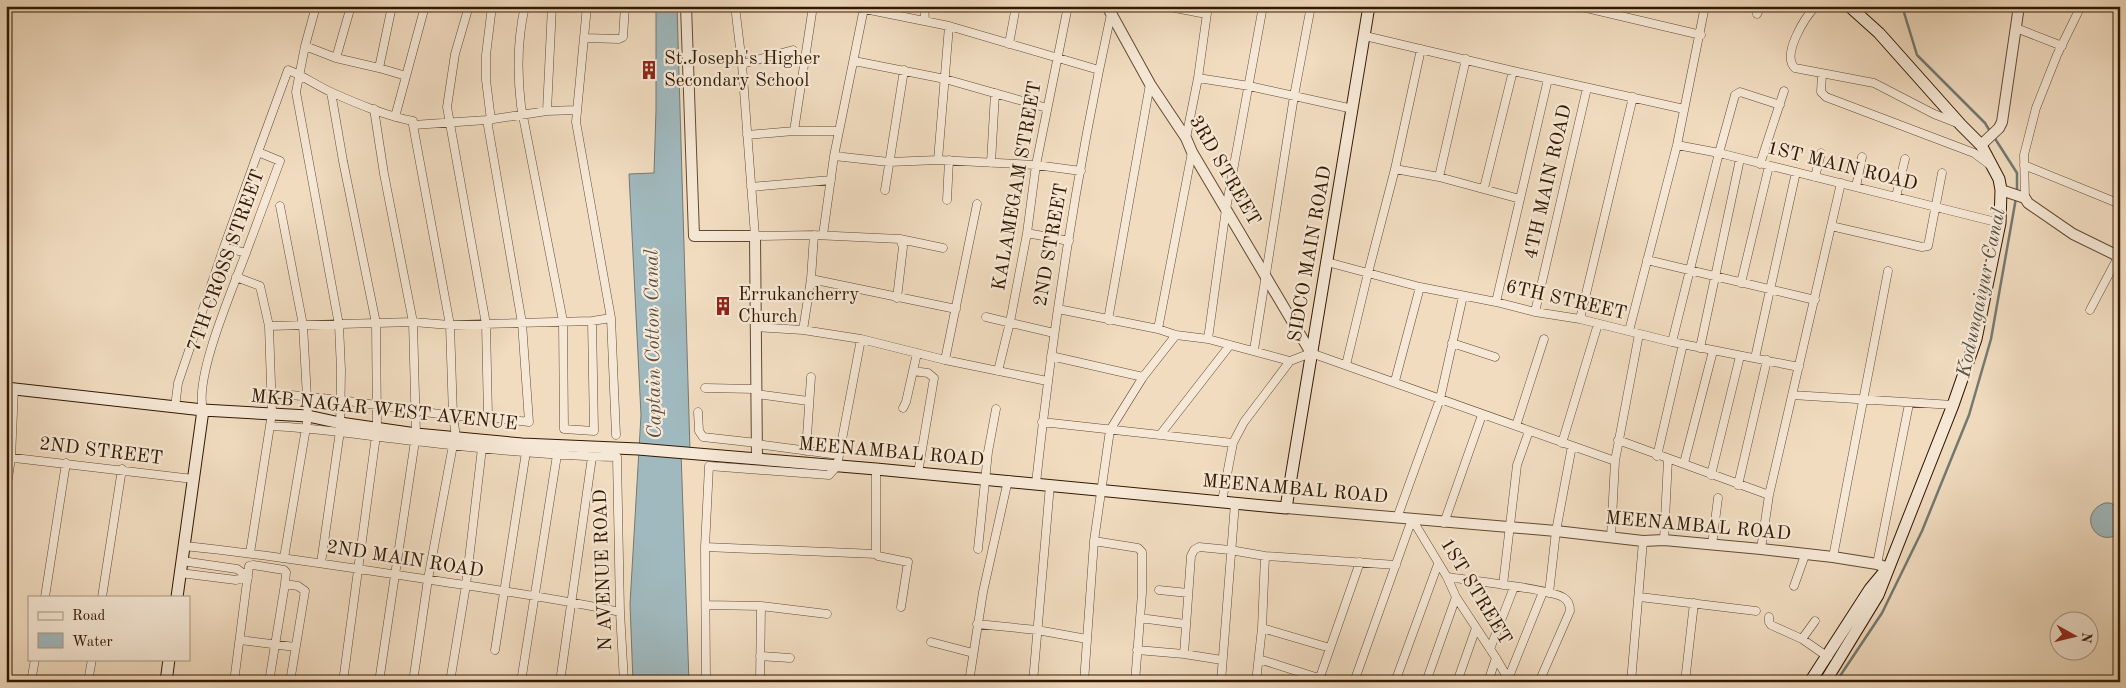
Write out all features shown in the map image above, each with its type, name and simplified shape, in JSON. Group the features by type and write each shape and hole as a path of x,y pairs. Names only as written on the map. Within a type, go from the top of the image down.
{"main road":[{"name":"SIDCO MAIN ROAD","path":"1286,508 1369,6"},
{"path":"1810,682 1828,657 1882,566 1953,405 1976,339 2000,223 2014,195 1993,167 1984,143 1961,125 1879,33 1849,6"},
{"name":"MKB NAGAR WEST AVENUE","path":"10,388 203,410 272,413 307,422 416,438 461,442 638,449 697,454"},
{"path":"177,596 203,410"},
{"name":"MEENAMBAL ROAD","path":"697,454 757,459 838,461 876,469 1008,480 1100,491 1222,500 1286,508"},
{"path":"1825,682 1878,595 1882,566"},
{"path":"166,682 169,660"}],"street":[{"path":"316,6 305,46 296,92 339,325 341,370 340,427 321,563"},
{"path":"336,58 351,6"},
{"path":"379,68 392,6"},
{"path":"395,117 425,6"},
{"path":"469,6 455,54 447,107 486,324 488,417"},
{"path":"272,393 416,409 453,416 488,417 529,422 522,323 489,120 486,71 492,6"},
{"path":"525,6 518,52 517,74 520,106 524,116 562,322 564,429 594,431 592,321"},
{"path":"547,111 552,6"},
{"path":"587,6 582,76 576,110 576,122 611,318 616,435"},
{"path":"584,38 619,39 623,37 625,6"},
{"path":"735,6 742,64 755,236 757,459"},
{"path":"794,131 813,6"},
{"path":"850,6 949,26 1099,70"},
{"path":"924,6 925,20"},
{"path":"1009,44 1016,6"},
{"name":"KALAMEGAM STREET","path":"998,370 1010,322 1027,233 1036,165 1068,6"},
{"path":"1165,6 1207,10 1198,78 1186,138"},
{"path":"1208,339 1226,209 1263,6"},
{"path":"1254,350 1294,96 1311,6"},
{"path":"1578,6 1701,35"},
{"path":"1629,331 1677,145 1701,35 1705,6"},
{"path":"1816,6 1809,13 1799,30 1791,60 1795,68 1874,84 1934,114 1961,125"},
{"path":"1984,143 1999,128 2002,122 2019,6"},
{"path":"2081,6 2036,108 2024,155 2024,165 2014,195 2072,234 2119,257 2090,310"},
{"path":"689,7 694,236 814,235 900,239 943,248"},
{"path":"823,236 834,156 864,8"},
{"name":"2ND STREET","path":"1036,483 1050,356 1108,8"},
{"name":"3RD STREET","path":"1108,8 1150,84 1186,138 1192,152 1311,353"},
{"path":"938,160 949,26"},
{"path":"2016,28 2062,46"},
{"path":"1365,36 1466,59 1513,72 1684,109"},
{"path":"305,46 336,58 406,76"},
{"path":"1346,366 1395,170 1422,49"},
{"path":"742,64 793,50"},
{"path":"1439,177 1466,59"},
{"path":"854,61 945,79 1047,108"},
{"name":"7TH CROSS STREET","path":"203,410 201,402 204,374 236,277 280,161 258,152 282,81 288,70 300,74"},
{"path":"885,190 904,70"},
{"path":"1484,188 1513,72"},
{"path":"300,74 331,92 395,117 413,121 450,325 453,416 461,442 428,579 413,682"},
{"path":"1822,74 1821,92 1826,97 1974,153 1993,167"},
{"path":"1198,78 1249,86 1353,109"},
{"path":"1496,302 1548,79"},
{"path":"1108,320 1150,84"},
{"name":"4TH MAIN ROAD","path":"1535,312 1587,88"},
{"path":"1760,164 1784,91"},
{"path":"331,92 376,323 376,432 343,682"},
{"path":"991,163 995,92"},
{"path":"1672,342 1719,153 1736,93 1740,92 1780,105"},
{"path":"1580,319 1633,97"},
{"path":"374,109 384,174 414,322 416,409 416,438 379,682"},
{"path":"413,125 449,124 524,116 547,111 576,110"},
{"path":"747,135 794,131 840,131"},
{"name":"1ST MAIN ROAD","path":"1677,145 1719,153 2000,223"},
{"path":"174,407 178,383 258,152"},
{"path":"1158,329 1192,152"},
{"path":"1815,177 1821,152"},
{"path":"834,156 889,162 949,160 1036,165 1081,171"},
{"path":"1856,187 1862,157"},
{"path":"1700,348 1740,159"},
{"path":"1896,197 1905,159"},
{"path":"947,200 949,160"},
{"path":"2024,165 2120,204"},
{"path":"1741,284 1769,166"},
{"path":"1395,170 1439,177 1520,199"},
{"path":"1755,358 1796,172"},
{"path":"1831,226 1922,247 1928,246 1942,173"},
{"path":"751,187 831,180"},
{"path":"1761,549 1769,496 1841,183"},
{"path":"944,360 977,204"},
{"path":"280,206 303,325 307,396 307,422 284,558"},
{"path":"1027,233 1069,241"},
{"path":"803,330 811,279 814,235"},
{"path":"897,298 903,247 900,239"},
{"path":"224,247 246,253"},
{"path":"1647,260 1741,284 1815,300"},
{"name":"6TH STREET","path":"1327,262 1420,288 1496,302 1535,312 1580,319 1672,342 1799,367"},
{"path":"1833,557 1888,271"},
{"path":"236,277 260,286 269,326 272,413 250,553"},
{"path":"811,279 956,309"},
{"path":"1395,381 1420,288"},
{"path":"1397,518 1440,398 1463,296"},
{"path":"1058,309 1158,329 1176,335 1208,339 1290,361"},
{"path":"986,316 1054,333"},
{"path":"269,326 414,322 450,325 592,321 611,318"},
{"path":"1562,442 1598,324"},
{"path":"755,326 803,330 861,339 944,360 1047,380"},
{"path":"1611,538 1615,461 1639,334"},
{"path":"1084,682 1094,541 1110,430 1143,377 1176,335"},
{"path":"706,682 705,547 709,466 829,475 838,461 861,339"},
{"path":"1516,426 1544,339"},
{"path":"1452,343 1495,358"},
{"path":"1657,456 1683,344"},
{"path":"1160,435 1230,345"},
{"path":"1684,463 1712,350"},
{"path":"903,408 917,353"},
{"path":"1222,500 1233,443 1244,422 1290,361 1311,353 1395,381 1482,415 1615,461"},
{"path":"1050,356 1143,377"},
{"path":"1711,475 1740,356"},
{"path":"1738,485 1767,360"},
{"path":"913,371 928,373 934,378 918,473"},
{"path":"806,451 811,377"},
{"path":"6,492 9,457 10,388"},
{"path":"705,388 756,392 808,401"},
{"path":"1792,396 1953,405"},
{"path":"1882,566 1909,404"},
{"path":"978,549 988,452 996,409"},
{"path":"698,412 699,431 703,437 806,451 838,461"},
{"path":"1444,522 1482,415"},
{"path":"270,426 307,422"},
{"path":"1042,422 1233,443"},
{"path":"1503,585 1517,465 1529,431"},
{"path":"1618,440 1769,496"},
{"path":"461,442 482,448 592,457 560,682"},
{"path":"1509,680 1546,592 1572,446"},
{"path":"450,682 466,585 482,448"},
{"path":"495,650 526,452"},
{"path":"521,682 557,455"},
{"name":"2ND STREET","path":"9,457 193,479"},
{"name":"N AVENUE ROAD","path":"592,457 617,458 620,612 624,682"},
{"path":"1664,540 1668,459"},
{"path":"45,596 66,463"},
{"path":"876,469 876,554"},
{"path":"102,596 122,470"},
{"path":"968,682 977,624 1008,480"},
{"path":"1033,682 1050,485"},
{"path":"1712,544 1718,498"},
{"path":"1221,682 1235,503"},
{"name":"MEENAMBAL ROAD","path":"1286,508 1556,531 1643,541 1664,540 1712,544 1833,557 1882,566"},
{"path":"1354,682 1412,520"},
{"name":"1ST STREET","path":"1412,520 1447,577 1456,597 1509,680"},
{"path":"1094,541 1138,548 1142,552 1140,618 1135,682"},
{"path":"1631,682 1640,596 1643,541"},
{"name":"2ND MAIN ROAD","path":"184,546 250,553 428,579 572,601 620,612"},
{"path":"705,547 876,554 908,562 901,607"},
{"path":"1184,654 1191,556 1194,550 1199,547 1266,556 1396,565"},
{"path":"1794,586 1805,555"},
{"path":"1256,682 1262,628 1266,556"},
{"path":"182,561 237,569 248,577"},
{"path":"1320,677 1360,562"},
{"path":"1395,682 1438,564"},
{"path":"234,682 249,566 252,565 284,570 286,572 269,682"},
{"path":"180,573 229,579 248,577"},
{"path":"1447,577 1546,592 1562,596 1570,604 1570,611 1539,682"},
{"path":"285,584 298,586 305,591 290,682"},
{"path":"1490,649 1514,587"},
{"path":"1160,590 1188,593"},
{"path":"1640,596 1756,611"},
{"path":"1426,682 1456,597"},
{"path":"1685,682 1694,603"},
{"path":"706,605 761,606 827,614"},
{"path":"760,682 761,606"},
{"path":"1770,617 1769,622 1771,625 1802,639 1828,657"},
{"path":"1140,618 1186,624"},
{"path":"1802,639 1815,621"},
{"path":"977,624 1037,630 1087,639"},
{"path":"1262,628 1330,648"},
{"path":"1457,682 1476,628"},
{"path":"240,640 296,647"},
{"path":"931,642 973,653"},
{"path":"1137,650 1184,654 1222,660"},
{"path":"760,656 790,658"},
{"path":"1259,658 1331,682"},
{"path":"1488,682 1496,658"},
{"path":"31,682 34,660"},
{"path":"88,682 92,660"}],"water":[{"name":"Captain Cotton Canal","path":"656,6 677,6 690,451 681,452 689,682 633,682 630,604 641,415 629,174 654,173"},
{"path":"2105,503 2120,507 2120,533 2111,537 2103,537 2097,534 2091,521 2092,514 2096,508"}],"waterway":[{"name":"Kodungaiyur Canal","path":"1902,6 1917,55 1985,123 1991,133"},
{"name":"Kodungaiyur Canal","path":"1994,137 2017,173 2017,192"},
{"name":"Kodungaiyur Canal","path":"1836,682 1882,613 1922,531 1969,415 1991,339 2016,198"}],"place":[{"name":"St.Joseph's Higher Secondary School","path":"649,70"},
{"name":"Errukancherry Church","path":"723,306"}]}
